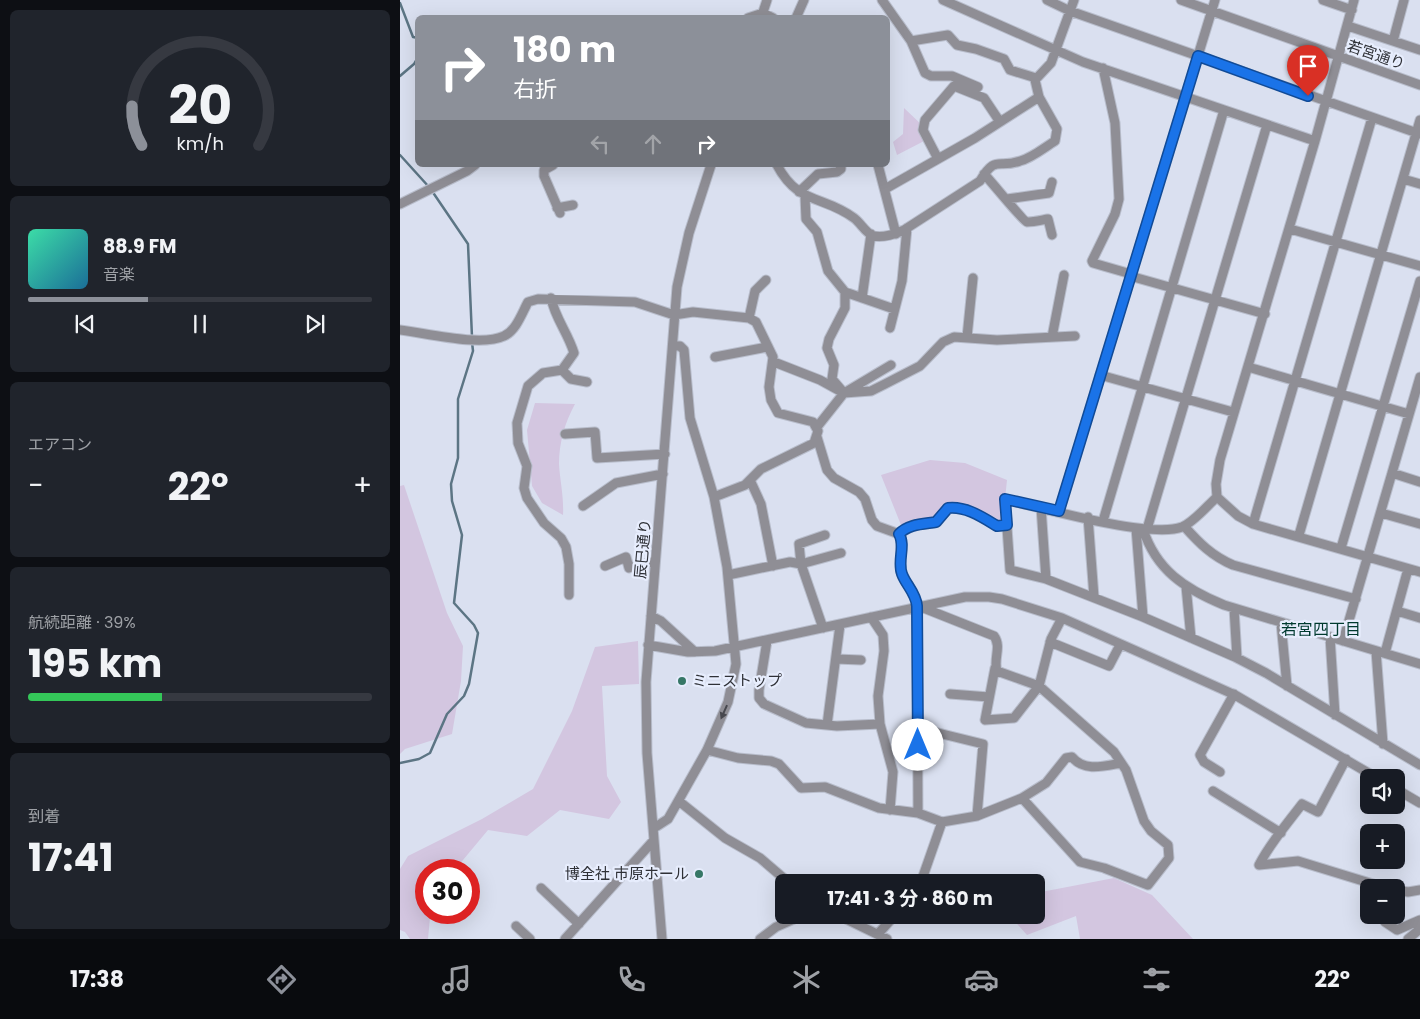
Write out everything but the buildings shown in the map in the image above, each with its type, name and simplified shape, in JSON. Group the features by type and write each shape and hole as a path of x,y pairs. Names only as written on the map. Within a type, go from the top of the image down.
{"street":[{"path":"762,15 767,0"},
{"path":"797,15 804,0"},
{"path":"882,0 911,41 926,72 931,76 952,76 978,87"},
{"path":"943,0 1056,50 1103,68 1315,142"},
{"path":"1047,0 1070,11 1418,133"},
{"path":"1036,78 1051,63 1074,0"},
{"name":"若宮通り","path":"1181,0 1420,85"},
{"path":"1059,511 1215,0"},
{"path":"1323,0 1352,10"},
{"path":"1354,0 1340,57 1290,229 1233,412 1220,460 1216,484 1217,497 1238,516 1253,524 1420,572"},
{"path":"1393,41 1404,0"},
{"path":"1348,26 1420,50"},
{"path":"911,41 948,35 957,45 976,49 1004,59 1010,70 1036,78"},
{"path":"1103,68 1115,123 1119,199 1115,214 1092,261 1093,263 1171,288 1265,314"},
{"path":"778,167 783,178 802,194 841,210 855,219 871,234 875,236 896,234 980,181 994,164 1020,162 1055,141 1057,128 1039,97 1036,78"},
{"path":"937,158 923,130 923,126 925,120 954,86 984,98 1000,122"},
{"path":"884,189 1000,122 1039,97"},
{"path":"1103,520 1224,110"},
{"path":"1253,524 1372,118"},
{"path":"1299,536 1418,133 1420,120"},
{"path":"1143,617 1142,529 1186,399 1267,125"},
{"path":"400,204 472,167"},
{"name":"辰巳通り","path":"662,939 646,716 648,645 665,454 677,287 687,242 710,167"},
{"path":"841,167 837,172 818,174 802,194 806,219 817,232 828,271 845,292 894,308"},
{"path":"878,167 896,234"},
{"path":"541,168 558,210 573,205"},
{"path":"984,174 1007,199 1021,219 1027,222 1048,219 1052,235"},
{"path":"1403,179 1420,184"},
{"path":"1007,199 1049,193 1052,182"},
{"path":"890,328 902,281 907,228"},
{"path":"1290,229 1420,266"},
{"path":"862,298 871,234"},
{"path":"1052,337 1064,275"},
{"path":"967,337 973,278"},
{"path":"749,318 755,291 766,280"},
{"path":"1341,548 1420,281"},
{"path":"844,393 832,379 834,365 827,348 829,338 845,308 845,292"},
{"path":"400,330 470,340 500,337 511,330 528,302 538,298 635,302 674,315 693,312 749,318 756,322 774,362 769,387 771,400 778,413 813,422 827,470 834,478 859,492 865,499 872,520 881,529 899,534 902,539 901,573 916,597 917,606 918,812"},
{"path":"550,298 553,308 570,337 574,353 562,370 543,373 528,386 517,423 518,443 527,466 524,488 527,498 544,523 561,538 566,547 569,564 569,595"},
{"path":"774,362 820,380 844,393 871,391 920,366 943,342 954,337 997,340 1075,336"},
{"path":"654,828 668,819 680,802 707,750 728,702 736,664 736,647 728,575 714,497 690,418 684,350 680,346 673,346"},
{"path":"715,357 767,348"},
{"path":"816,427 844,393 891,365"},
{"path":"1248,367 1410,414"},
{"path":"562,370 571,379 587,382"},
{"path":"1100,375 1233,412"},
{"path":"1343,641 1420,377"},
{"path":"565,434 595,432 597,458 665,454"},
{"path":"714,497 737,489 750,480 761,468 804,449 814,443 817,437"},
{"path":"583,506 616,483 663,474"},
{"path":"1392,474 1420,482"},
{"path":"750,480 761,504 773,566"},
{"path":"1217,497 1184,526 1170,530 1142,529 1005,499 1010,570 1046,579 1094,597 1237,658 1420,765"},
{"path":"899,534 914,525 936,522 948,508 958,507 978,515 997,526 1007,525"},
{"path":"1041,507 1046,579"},
{"path":"1381,513 1420,524"},
{"path":"1088,517 1094,597"},
{"path":"1184,526 1200,545 1219,559 1233,565 1356,599"},
{"path":"1142,529 1150,550 1164,568 1202,596 1281,623 1420,664"},
{"path":"823,628 801,564 800,543 825,535"},
{"path":"728,575 790,562 801,564 841,553"},
{"path":"605,566 626,557 629,568 655,561"},
{"path":"1383,744 1381,652 1397,611 1408,568"},
{"path":"1186,586 1191,638"},
{"path":"648,645 695,652 736,647 840,625 917,606 965,597 989,597 1062,618 1234,694 1362,769"},
{"path":"917,606 935,611 994,636 997,640 998,650 985,720 1014,718 1039,686 1050,642 1062,618"},
{"path":"1234,608 1237,658"},
{"path":"1397,611 1420,618"},
{"path":"651,616 660,621 695,652"},
{"path":"872,617 883,635 884,651 878,696 880,724 893,772 890,810"},
{"path":"1281,623 1287,686"},
{"path":"827,725 840,625"},
{"path":"1330,637 1336,715"},
{"path":"767,640 759,698 764,704 806,723 827,725 880,724"},
{"path":"1050,642 1109,666 1120,645"},
{"path":"836,659 861,660"},
{"path":"995,668 1000,674 1039,686 1114,752 1134,790 1144,821 1151,831 1168,845 1169,858 1148,885 1104,868 1080,862 1022,798"},
{"path":"950,694 989,697"},
{"path":"1220,772 1204,762 1200,755 1234,694"},
{"path":"918,728 983,744 977,816"},
{"path":"707,750 738,758 770,761 779,764 801,788 825,787 879,808 918,812 942,822 977,816 1022,798 1046,783 1066,758 1072,757 1076,762 1089,767 1121,763"},
{"path":"1346,759 1318,812 1302,804 1281,833 1268,847 1259,865 1298,861 1360,880"},
{"path":"1213,791 1281,833"},
{"path":"1405,794 1420,803"},
{"path":"680,802 725,838 760,858 779,874"},
{"path":"923,874 942,822"},
{"path":"565,939 654,840"},
{"path":"541,888 579,924"},
{"path":"1405,892 1420,890"},
{"path":"1388,924 1397,930 1420,920"},
{"path":"761,939 783,924"},
{"path":"857,924 887,939"},
{"path":"878,934 887,924"},
{"path":"516,926 530,939"},
{"path":"1408,939 1420,929"}],"shaded area":[{"path":"904,108 923,126 928,139 897,155 893,142 903,134"},
{"path":"535,403 575,404 568,418 560,448 559,464 563,515 542,503 532,486 527,430"},
{"path":"930,460 965,463 1007,480 1005,499 1007,525 997,526 958,507 937,522 903,530 881,475"},
{"path":"404,485 447,613 463,646 461,681 452,734 405,749 400,754 400,486"},
{"path":"638,641 639,684 602,686 607,776 621,802 609,819 560,810 527,836 488,830 464,859 415,859 415,924 429,924 428,939 410,939 405,932 400,930 400,869 408,856 482,819 533,789 572,711 595,647"},
{"path":"1114,878 1152,895 1193,939 1080,939 1076,916 1027,935 1017,924 1045,924 1045,891"}],"waterway":[{"path":"400,3 413,37 415,37"},
{"path":"400,76 415,62"},
{"path":"400,155 429,187"},
{"path":"432,191 468,244 472,337"},
{"path":"400,763 419,759 430,753 447,714 464,696 469,684 478,633 474,625 454,603 462,535 452,501 451,484 458,458 458,399 473,351 472,342"}],"place":[{"name":"ミニストップ","path":"682,681"},
{"name":"博全社 市原ホール","path":"699,874"}],"district":[{"name":"若宮四丁目","path":"1321,629"}],"route":[{"path":"918,745 917,601 901,573 902,539 899,534 914,525 936,522 948,508 958,507 978,515 997,526 1007,525 1005,499 1059,511 1198,56 1308,96"}]}
